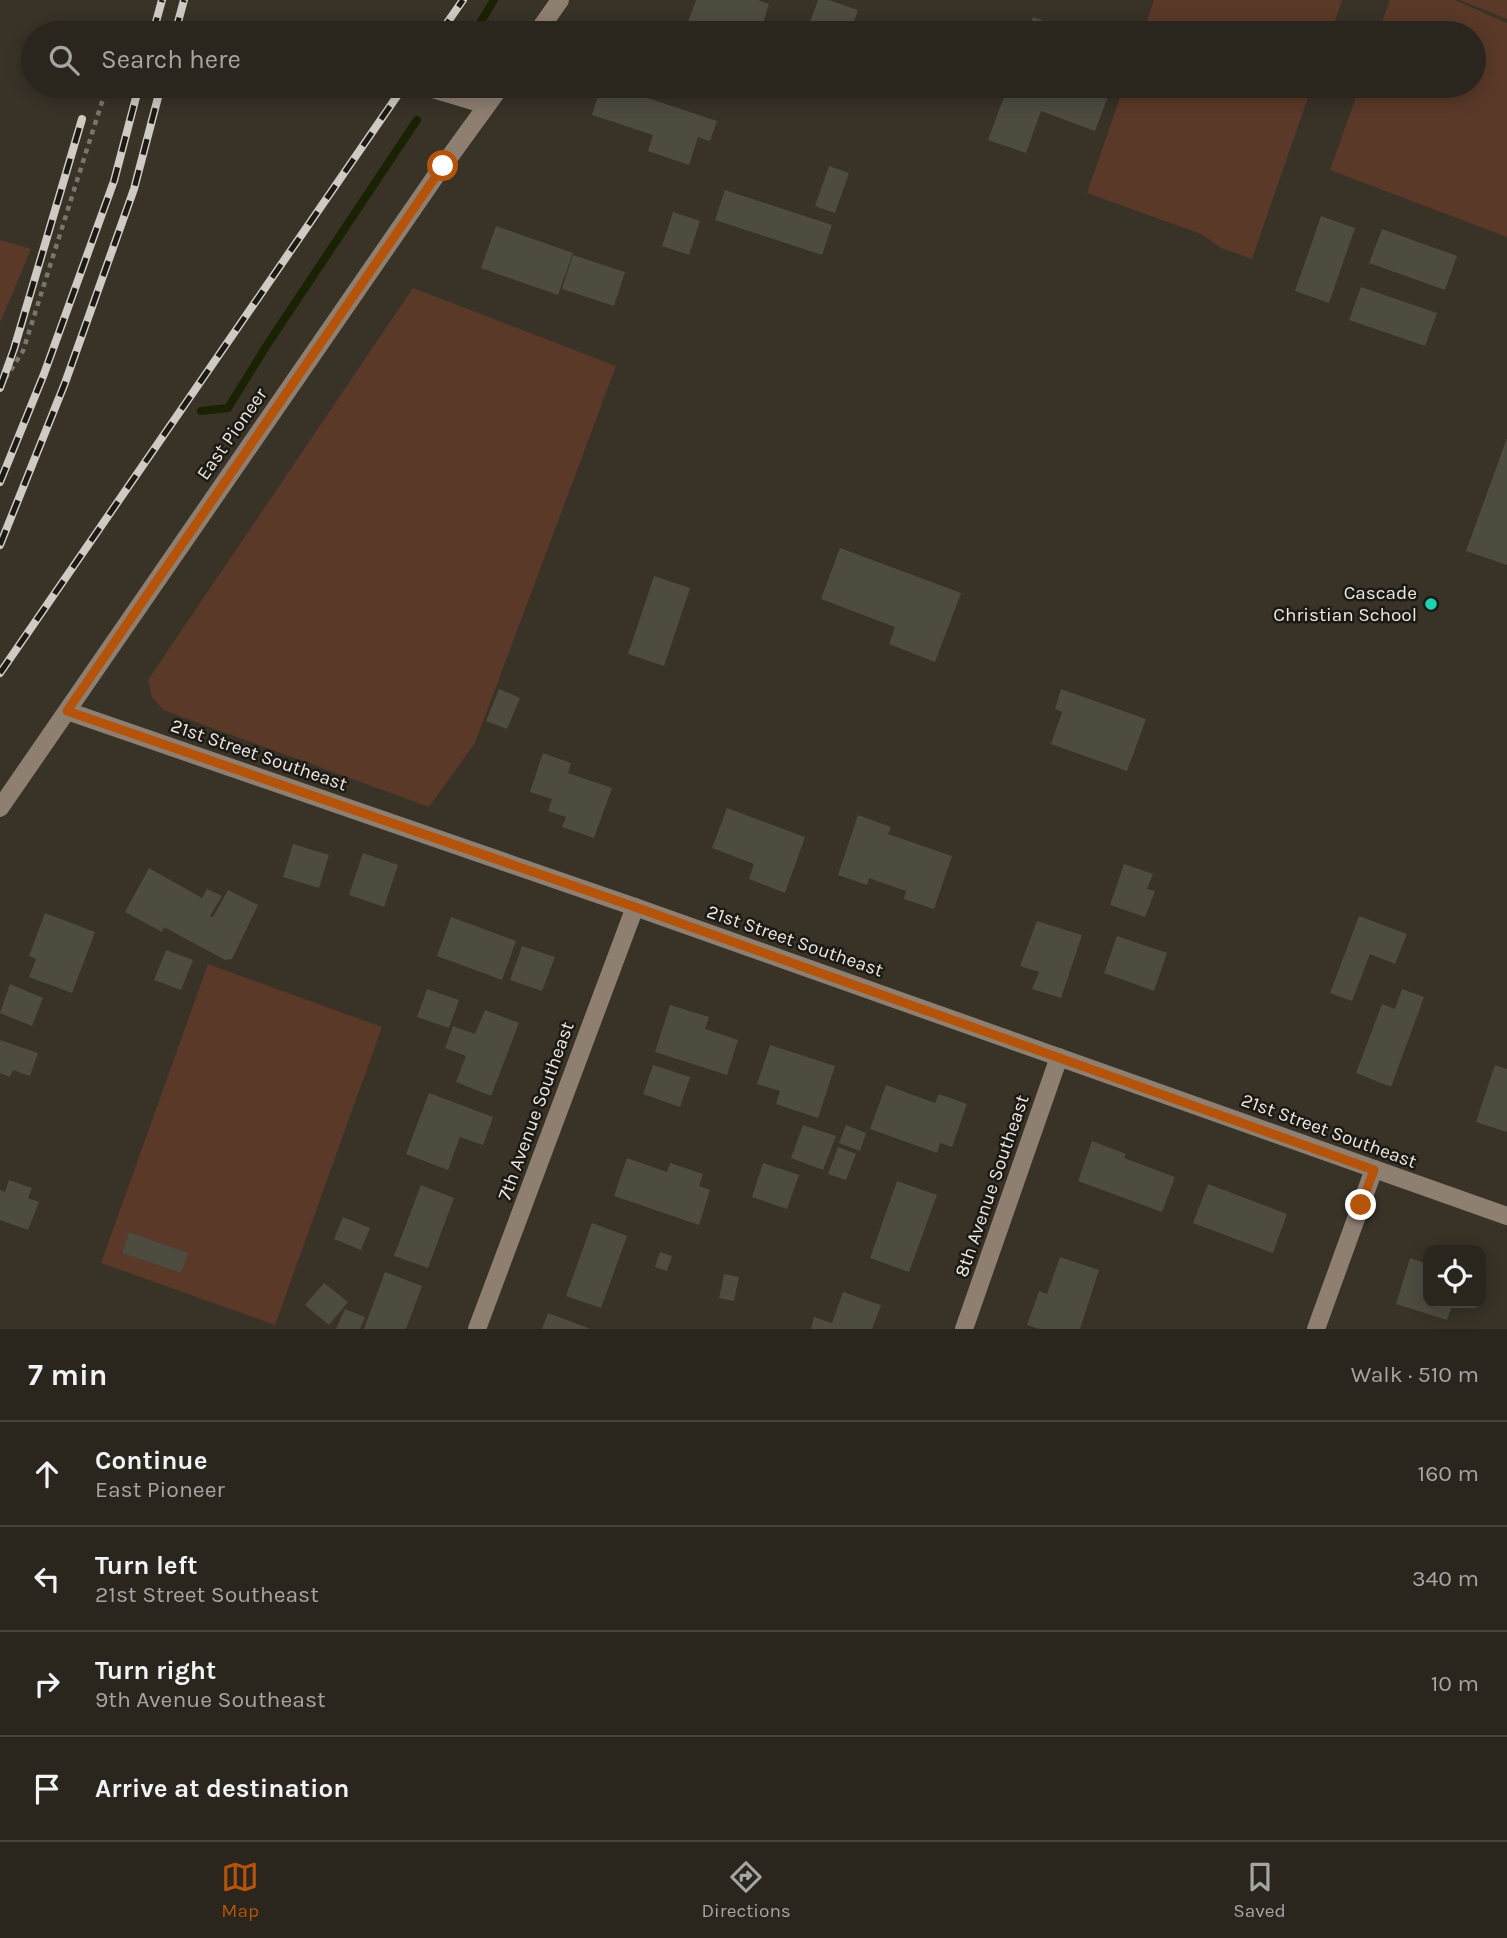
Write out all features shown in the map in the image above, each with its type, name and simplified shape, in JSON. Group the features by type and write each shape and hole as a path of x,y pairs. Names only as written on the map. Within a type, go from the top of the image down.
{"street":[{"path":"545,21 560,0"},
{"path":"464,98 488,105"},
{"name":"East Pioneer","path":"0,808 435,177 493,98"},
{"name":"21st Street Southeast","path":"67,711 635,907 1507,1216"},
{"name":"7th Avenue Southeast","path":"477,1329 635,907"},
{"name":"8th Avenue Southeast","path":"964,1329 1059,1057"},
{"path":"1316,1329 1374,1170"}],"path":[{"path":"0,387 23,351 103,98"}],"shaded area":[{"path":"1154,0 1342,0 1335,21 1147,21"},
{"path":"1390,0 1455,0 1507,23 1507,237 1330,170 1356,98 1486,98 1486,21 1382,21"},
{"path":"1459,0 1507,0 1507,19"},
{"path":"1120,98 1308,98 1252,259 1221,248 1201,234 1087,193"},
{"path":"0,240 31,249 0,323"},
{"path":"413,288 616,366 475,743 429,807 163,710 152,697 148,680"},
{"path":"208,964 382,1027 275,1325 101,1263","holes":["129,1232 187,1253 181,1273 122,1253"]}],"building":[{"path":"696,0 758,0 769,4 764,21 688,21"},
{"path":"818,0 829,0 858,10 854,21 810,21"},
{"path":"597,98 647,98 717,121 710,141 698,137 689,165 648,151 653,135 592,115"},
{"path":"1004,98 1107,98 1095,131 1041,111 1026,153 988,140"},
{"path":"829,166 849,173 835,213 815,206"},
{"path":"725,190 832,225 822,255 715,220"},
{"path":"673,212 700,221 689,255 662,246"},
{"path":"1321,216 1355,228 1329,303 1295,291"},
{"path":"496,226 573,253 558,295 481,268"},
{"path":"1382,229 1457,256 1445,290 1369,263"},
{"path":"573,255 625,272 614,306 562,289"},
{"path":"1361,287 1437,313 1425,346 1349,320"},
{"path":"1507,438 1507,565 1466,551"},
{"path":"840,548 961,593 935,662 889,644 895,627 821,599"},
{"path":"654,576 690,588 664,666 628,654"},
{"path":"499,689 520,698 507,729 486,721"},
{"path":"1061,689 1146,719 1127,771 1051,744 1062,712 1055,709"},
{"path":"543,753 571,763 568,773 612,788 594,838 562,827 566,817 548,811 552,799 530,792"},
{"path":"727,808 805,837 785,893 749,879 754,864 712,848"},
{"path":"858,815 891,827 888,834 952,856 934,909 904,899 906,891 869,878 867,885 838,875"},
{"path":"293,844 329,855 319,888 283,877"},
{"path":"363,853 398,865 384,907 349,895"},
{"path":"1124,864 1153,874 1147,889 1155,891 1145,917 1110,905"},
{"path":"149,868 202,898 207,889 222,896 210,916 213,917 228,890 258,905 232,959 225,960 164,927 162,932 125,912"},
{"path":"45,913 95,932 72,993 29,977 36,959 29,956"},
{"path":"1359,916 1407,934 1395,964 1370,954 1352,1001 1330,993"},
{"path":"451,917 516,941 502,980 437,956"},
{"path":"1037,921 1082,935 1061,998 1032,989 1039,972 1020,966"},
{"path":"1117,936 1167,953 1154,991 1104,973"},
{"path":"522,946 555,957 542,991 510,980"},
{"path":"166,950 193,960 181,990 154,980"},
{"path":"10,984 43,998 32,1026 0,1013"},
{"path":"427,989 459,1000 449,1028 417,1017"},
{"path":"1402,989 1424,997 1391,1087 1356,1073 1382,1004 1395,1009"},
{"path":"670,1005 709,1017 705,1029 738,1040 727,1075 655,1052"},
{"path":"485,1010 519,1023 491,1096 456,1082 466,1056 445,1048 453,1026 475,1034"},
{"path":"0,1040 38,1053 30,1076 13,1070 10,1077 0,1073"},
{"path":"770,1045 835,1066 818,1118 776,1104 780,1091 757,1084"},
{"path":"653,1065 690,1077 680,1107 643,1094"},
{"path":"1495,1065 1507,1069 1507,1132 1476,1122"},
{"path":"886,1085 935,1103 939,1094 967,1104 952,1147 940,1143 937,1153 870,1129"},
{"path":"429,1093 493,1117 483,1145 460,1137 448,1170 406,1154"},
{"path":"803,1125 836,1136 823,1170 791,1158"},
{"path":"846,1125 866,1133 860,1151 839,1143"},
{"path":"1092,1141 1126,1154 1124,1158 1175,1177 1162,1212 1078,1181"},
{"path":"838,1147 856,1154 846,1180 828,1174"},
{"path":"627,1158 667,1172 670,1163 703,1174 699,1186 710,1190 699,1225 614,1196"},
{"path":"763,1163 799,1175 787,1209 752,1197"},
{"path":"9,1180 32,1188 28,1198 39,1202 28,1230 0,1220 0,1190 5,1192"},
{"path":"897,1181 937,1195 909,1272 870,1258"},
{"path":"1208,1184 1287,1214 1273,1253 1193,1223"},
{"path":"421,1185 454,1198 428,1268 394,1256"},
{"path":"343,1217 370,1228 361,1250 334,1239"},
{"path":"592,1223 627,1236 601,1308 566,1296"},
{"path":"129,1232 188,1253 181,1273 122,1253"},
{"path":"660,1252 672,1256 667,1271 655,1267"},
{"path":"1060,1257 1099,1270 1080,1329 1039,1329 1027,1325 1039,1291 1047,1294"},
{"path":"1410,1258 1423,1262 1423,1308 1451,1308 1447,1320 1396,1304"},
{"path":"385,1272 422,1286 406,1329 364,1329"},
{"path":"724,1274 739,1277 734,1301 719,1298"},
{"path":"324,1283 348,1302 329,1325 305,1305"},
{"path":"843,1292 881,1305 872,1329 811,1329 814,1317 832,1323"},
{"path":"345,1309 365,1317 360,1329 336,1329"},
{"path":"548,1313 591,1329 542,1329"}],"waterway":[{"path":"481,21 494,0"},
{"path":"201,411 228,408 417,120"}],"railway":[{"path":"156,21 162,0"},
{"path":"178,21 184,0"},
{"path":"448,21 463,0"},
{"path":"0,482 44,374 114,181 136,98"},
{"path":"0,545 65,383 134,189 158,98"},
{"path":"0,673 396,98"},
{"path":"0,388 82,119"}],"place":[{"name":"Cascade Christian School","path":"1431,604"}],"route":[{"path":"443,166 67,711 635,907 1374,1170 1361,1205"}]}
